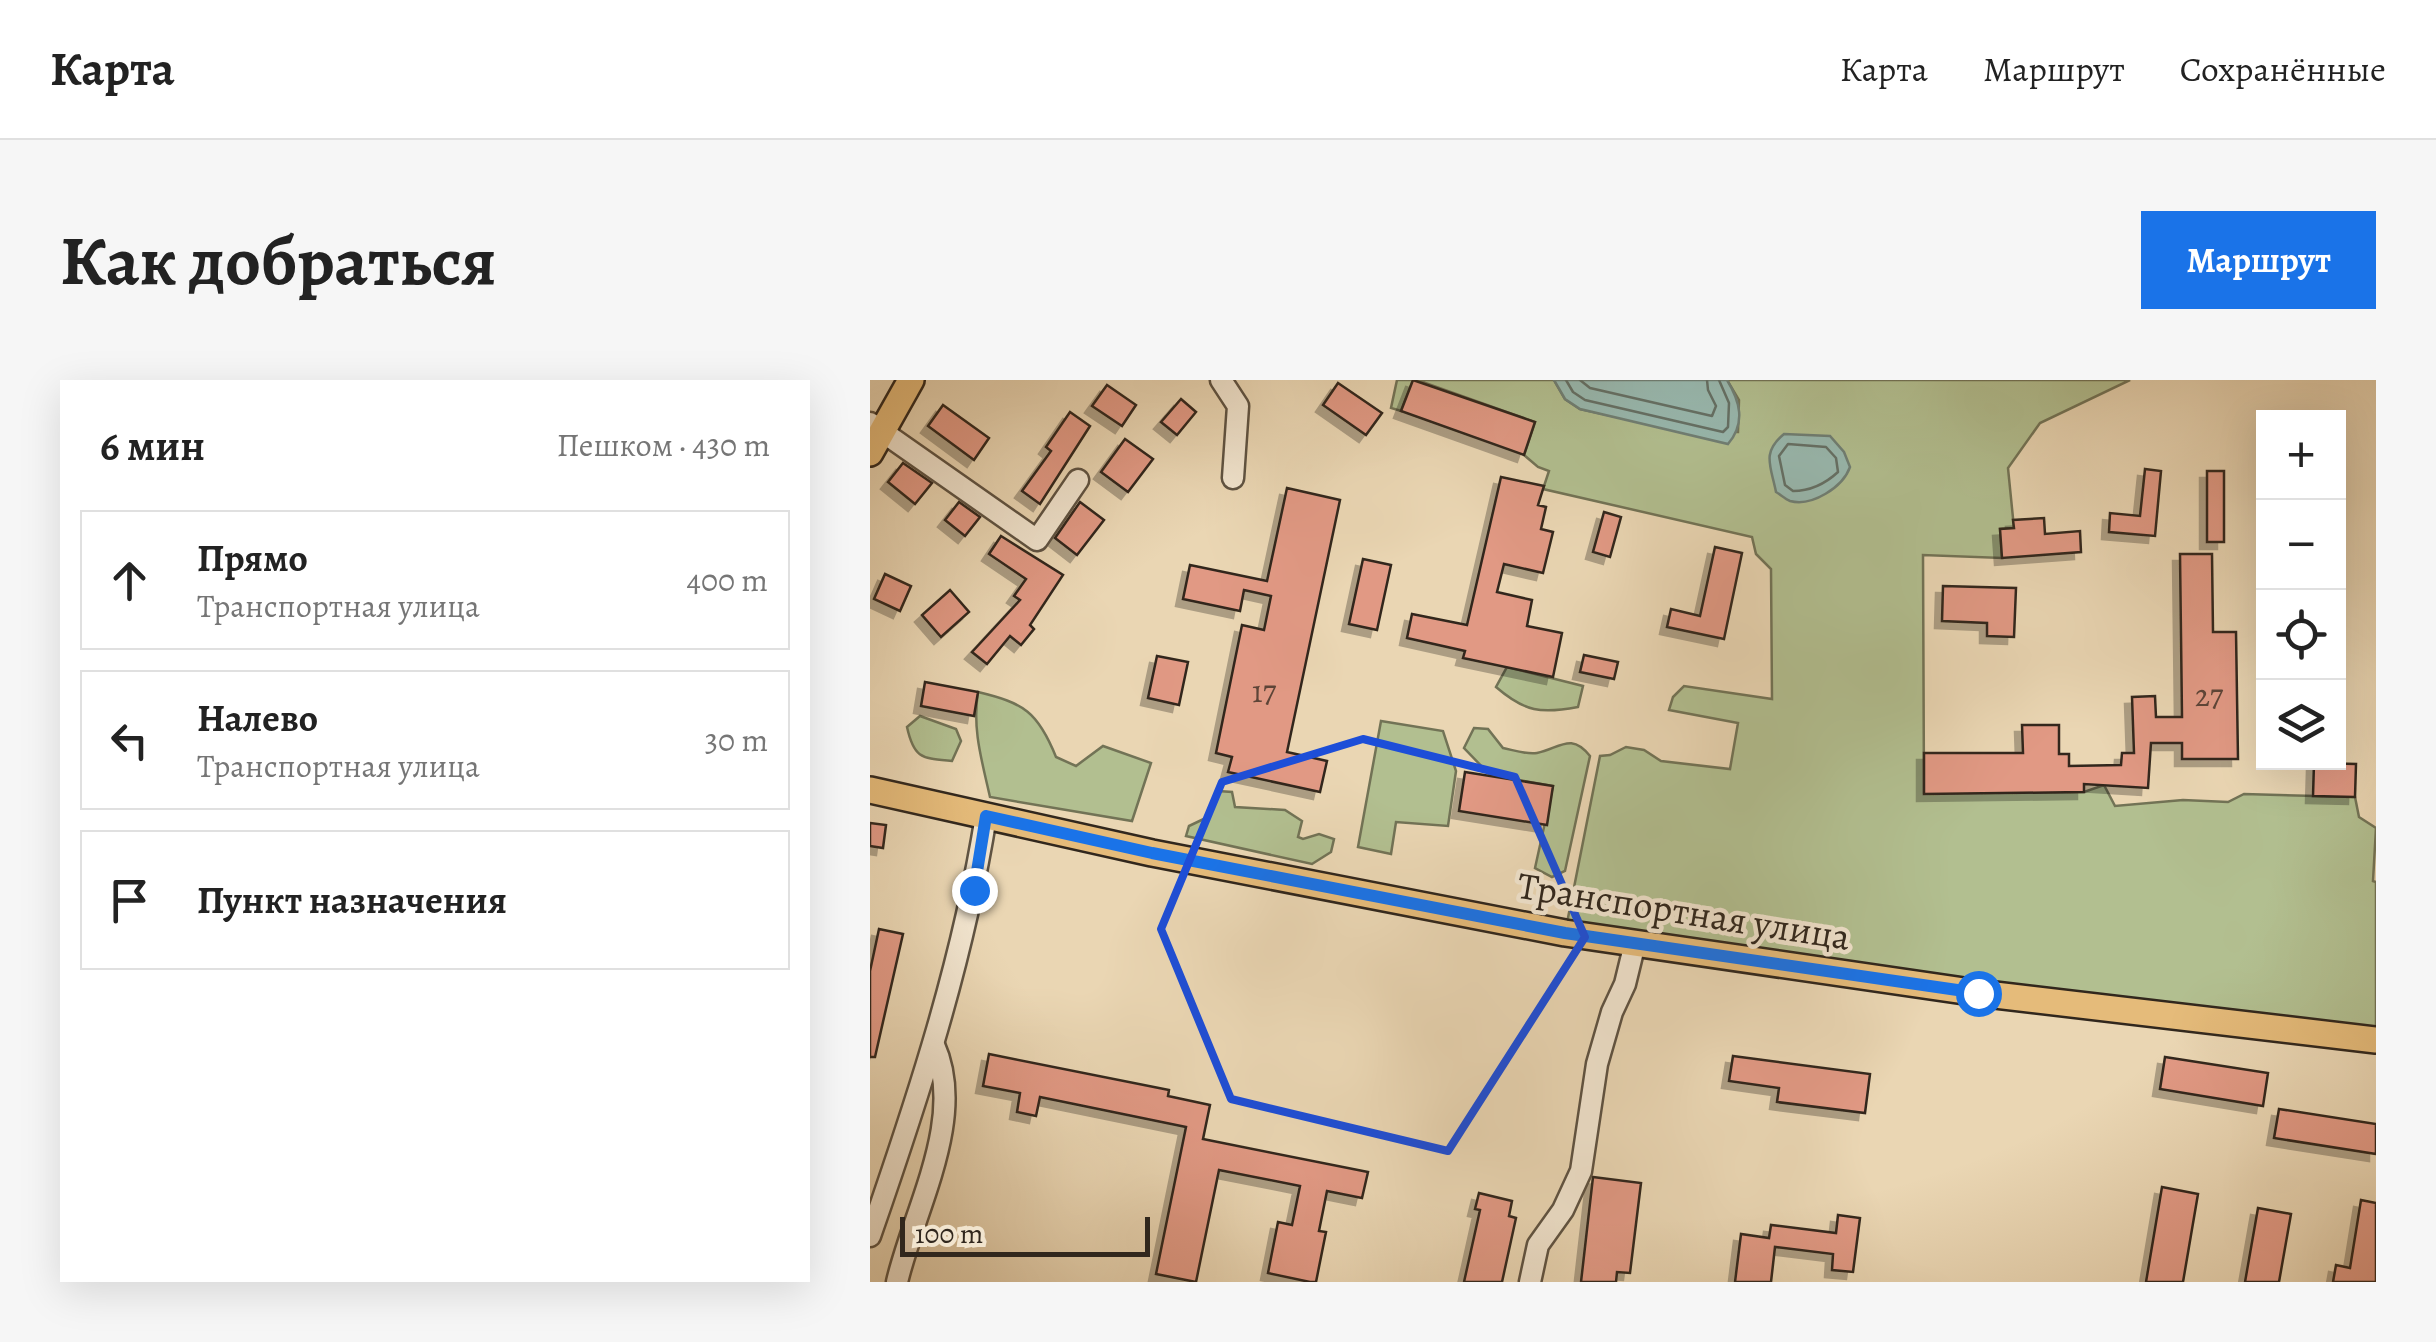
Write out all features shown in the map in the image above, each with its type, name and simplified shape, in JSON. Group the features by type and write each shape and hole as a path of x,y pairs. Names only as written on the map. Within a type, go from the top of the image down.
{"main road":[{"path":"875,436 911,380"},
{"name":"Транспортная улица","path":"870,790 1152,853 1565,933 1997,995 2376,1040"}],"street":[{"path":"1221,380 1238,406 1233,478"},
{"path":"875,436 1036,540 1078,480"},
{"path":"870,1236 934,1045 974,890 986,816"},
{"path":"1530,1282 1538,1245 1563,1210 1582,1171 1597,1064 1635,943"},
{"path":"897,1282 935,1162 946,1094 942,1063 934,1045"}],"highlighted area":[{"path":"1363,739 1515,777 1585,937 1448,1151 1231,1099 1161,929 1222,782"}],"green space":[{"path":"1397,380 1413,380 1401,411 1391,408"},
{"path":"1417,380 1554,380 1565,399 1580,409 1681,431 1738,432 1739,400 1727,380 2130,380 2040,423 2008,468 2014,528 2000,529 2002,558 1923,555 1924,793 2084,792 2104,785 2115,806 2183,800 2228,802 2244,794 2355,797 2359,817 2376,828 2376,1040 1565,933 1600,756 1626,747 1644,750 1661,761 1730,769 1738,723 1669,710 1673,697 1684,686 1772,699 1771,569 1756,554 1752,537 1543,489 1549,471 1524,455 1535,422"},
{"path":"1507,667 1583,686 1578,707 1543,710 1516,702 1496,687"},
{"path":"978,692 1007,700 1028,712 1043,729 1056,757 1076,766 1103,746 1151,763 1132,821 990,797 977,732"},
{"path":"920,716 956,729 961,741 952,761 926,757 916,751 907,727"},
{"path":"1381,721 1443,731 1456,771 1448,826 1396,822 1391,854 1358,847"},
{"path":"1474,728 1488,729 1503,748 1533,753 1571,743 1590,756 1565,871 1552,877 1535,868 1553,786 1490,775 1464,748"},
{"path":"1218,791 1232,792 1235,807 1285,810 1302,821 1298,837 1319,834 1334,839 1331,852 1312,864 1186,836 1189,826 1210,816"}],"water":[{"path":"1554,380 1727,380 1738,404 1739,420 1728,444 1580,409 1565,399"},
{"path":"1784,434 1830,436 1844,452 1850,467 1834,488 1817,498 1790,501 1776,492 1769,460 1772,447"}],"building":[{"path":"1413,380 1535,422 1524,455 1401,411"},
{"path":"1338,383 1382,413 1366,435 1323,405"},
{"path":"1107,385 1136,405 1122,426 1092,406"},
{"path":"1181,399 1196,412 1177,435 1161,422"},
{"path":"943,405 989,438 974,460 928,426"},
{"path":"1070,412 1090,426 1040,504 1022,491 1051,451 1046,447"},
{"path":"1125,439 1153,459 1128,492 1101,472"},
{"path":"903,463 932,483 915,504 888,482"},
{"path":"2145,469 2161,471 2155,536 2109,532 2110,513 2140,516"},
{"path":"2207,471 2224,471 2224,542 2207,542"},
{"path":"1501,477 1544,486 1538,505 1546,507 1541,529 1553,532 1543,573 1504,564 1497,592 1532,600 1527,626 1562,633 1553,677 1463,658 1465,651 1407,638 1412,614 1467,625"},
{"path":"1287,488 1340,500 1287,752 1327,761 1320,792 1228,772 1232,757 1216,753 1242,625 1264,630 1271,596 1244,590 1240,611 1183,599 1190,565 1267,581"},
{"path":"959,502 980,517 965,536 945,520"},
{"path":"1080,502 1104,520 1077,555 1055,538"},
{"path":"1604,512 1621,517 1610,557 1593,552"},
{"path":"2044,518 2045,534 2080,531 2081,552 2002,558 2000,529 2014,528 2013,520"},
{"path":"1001,536 1063,575 1021,645 1010,636 987,664 972,652 1020,600 1014,596 1026,579 989,554"},
{"path":"1715,547 1742,553 1724,639 1667,627 1671,609 1700,616"},
{"path":"2180,554 2212,554 2213,632 2236,632 2238,759 2182,759 2182,743 2151,743 2148,788 2084,784 2084,792 1924,794 1924,753 2023,753 2022,725 2059,725 2059,754 2069,754 2069,766 2121,765 2122,753 2134,753 2132,697 2155,696 2156,717 2182,717"},
{"path":"1363,559 1391,565 1377,630 1349,624"},
{"path":"885,574 911,586 900,611 874,599"},
{"path":"1943,586 2016,588 2014,637 1987,636 1987,623 1942,621"},
{"path":"950,590 969,612 941,637 922,615"},
{"path":"1584,655 1618,662 1614,679 1580,672"},
{"path":"1157,656 1188,662 1179,705 1148,698"},
{"path":"925,682 978,692 974,716 921,706"},
{"path":"2346,764 2356,764 2355,797 2313,796 2314,770 2346,770"},
{"path":"1465,772 1553,786 1547,825 1459,811"},
{"path":"870,823 886,825 883,848 870,846"},
{"path":"879,929 903,934 875,1057 870,1057 870,971"},
{"path":"989,1054 1169,1090 1168,1096 1210,1105 1203,1139 1368,1172 1362,1198 1327,1191 1319,1231 1326,1232 1316,1282 1310,1282 1268,1273 1278,1222 1292,1225 1300,1186 1219,1170 1196,1282 1156,1274 1186,1127 1040,1097 1036,1116 1017,1112 1020,1093 983,1086"},
{"path":"1733,1056 1870,1074 1865,1113 1777,1102 1779,1088 1729,1081"},
{"path":"2165,1057 2268,1073 2263,1106 2160,1089"},
{"path":"2279,1109 2376,1124 2376,1154 2274,1138"},
{"path":"1593,1177 1641,1183 1630,1273 1617,1272 1616,1282 1581,1282"},
{"path":"2162,1187 2198,1194 2183,1282 2146,1282"},
{"path":"1479,1193 1512,1201 1509,1216 1516,1218 1502,1282 1464,1282 1480,1210 1475,1209"},
{"path":"2361,1200 2376,1203 2376,1282 2333,1282 2336,1265 2350,1268"},
{"path":"2258,1208 2291,1214 2279,1282 2245,1282"},
{"path":"1838,1215 1860,1218 1853,1272 1832,1270 1833,1254 1775,1247 1771,1282 1735,1282 1741,1234 1769,1238 1771,1225 1836,1233"}],"route":[{"path":"974,890 986,816 1152,853 1565,933 1978,993"}]}
